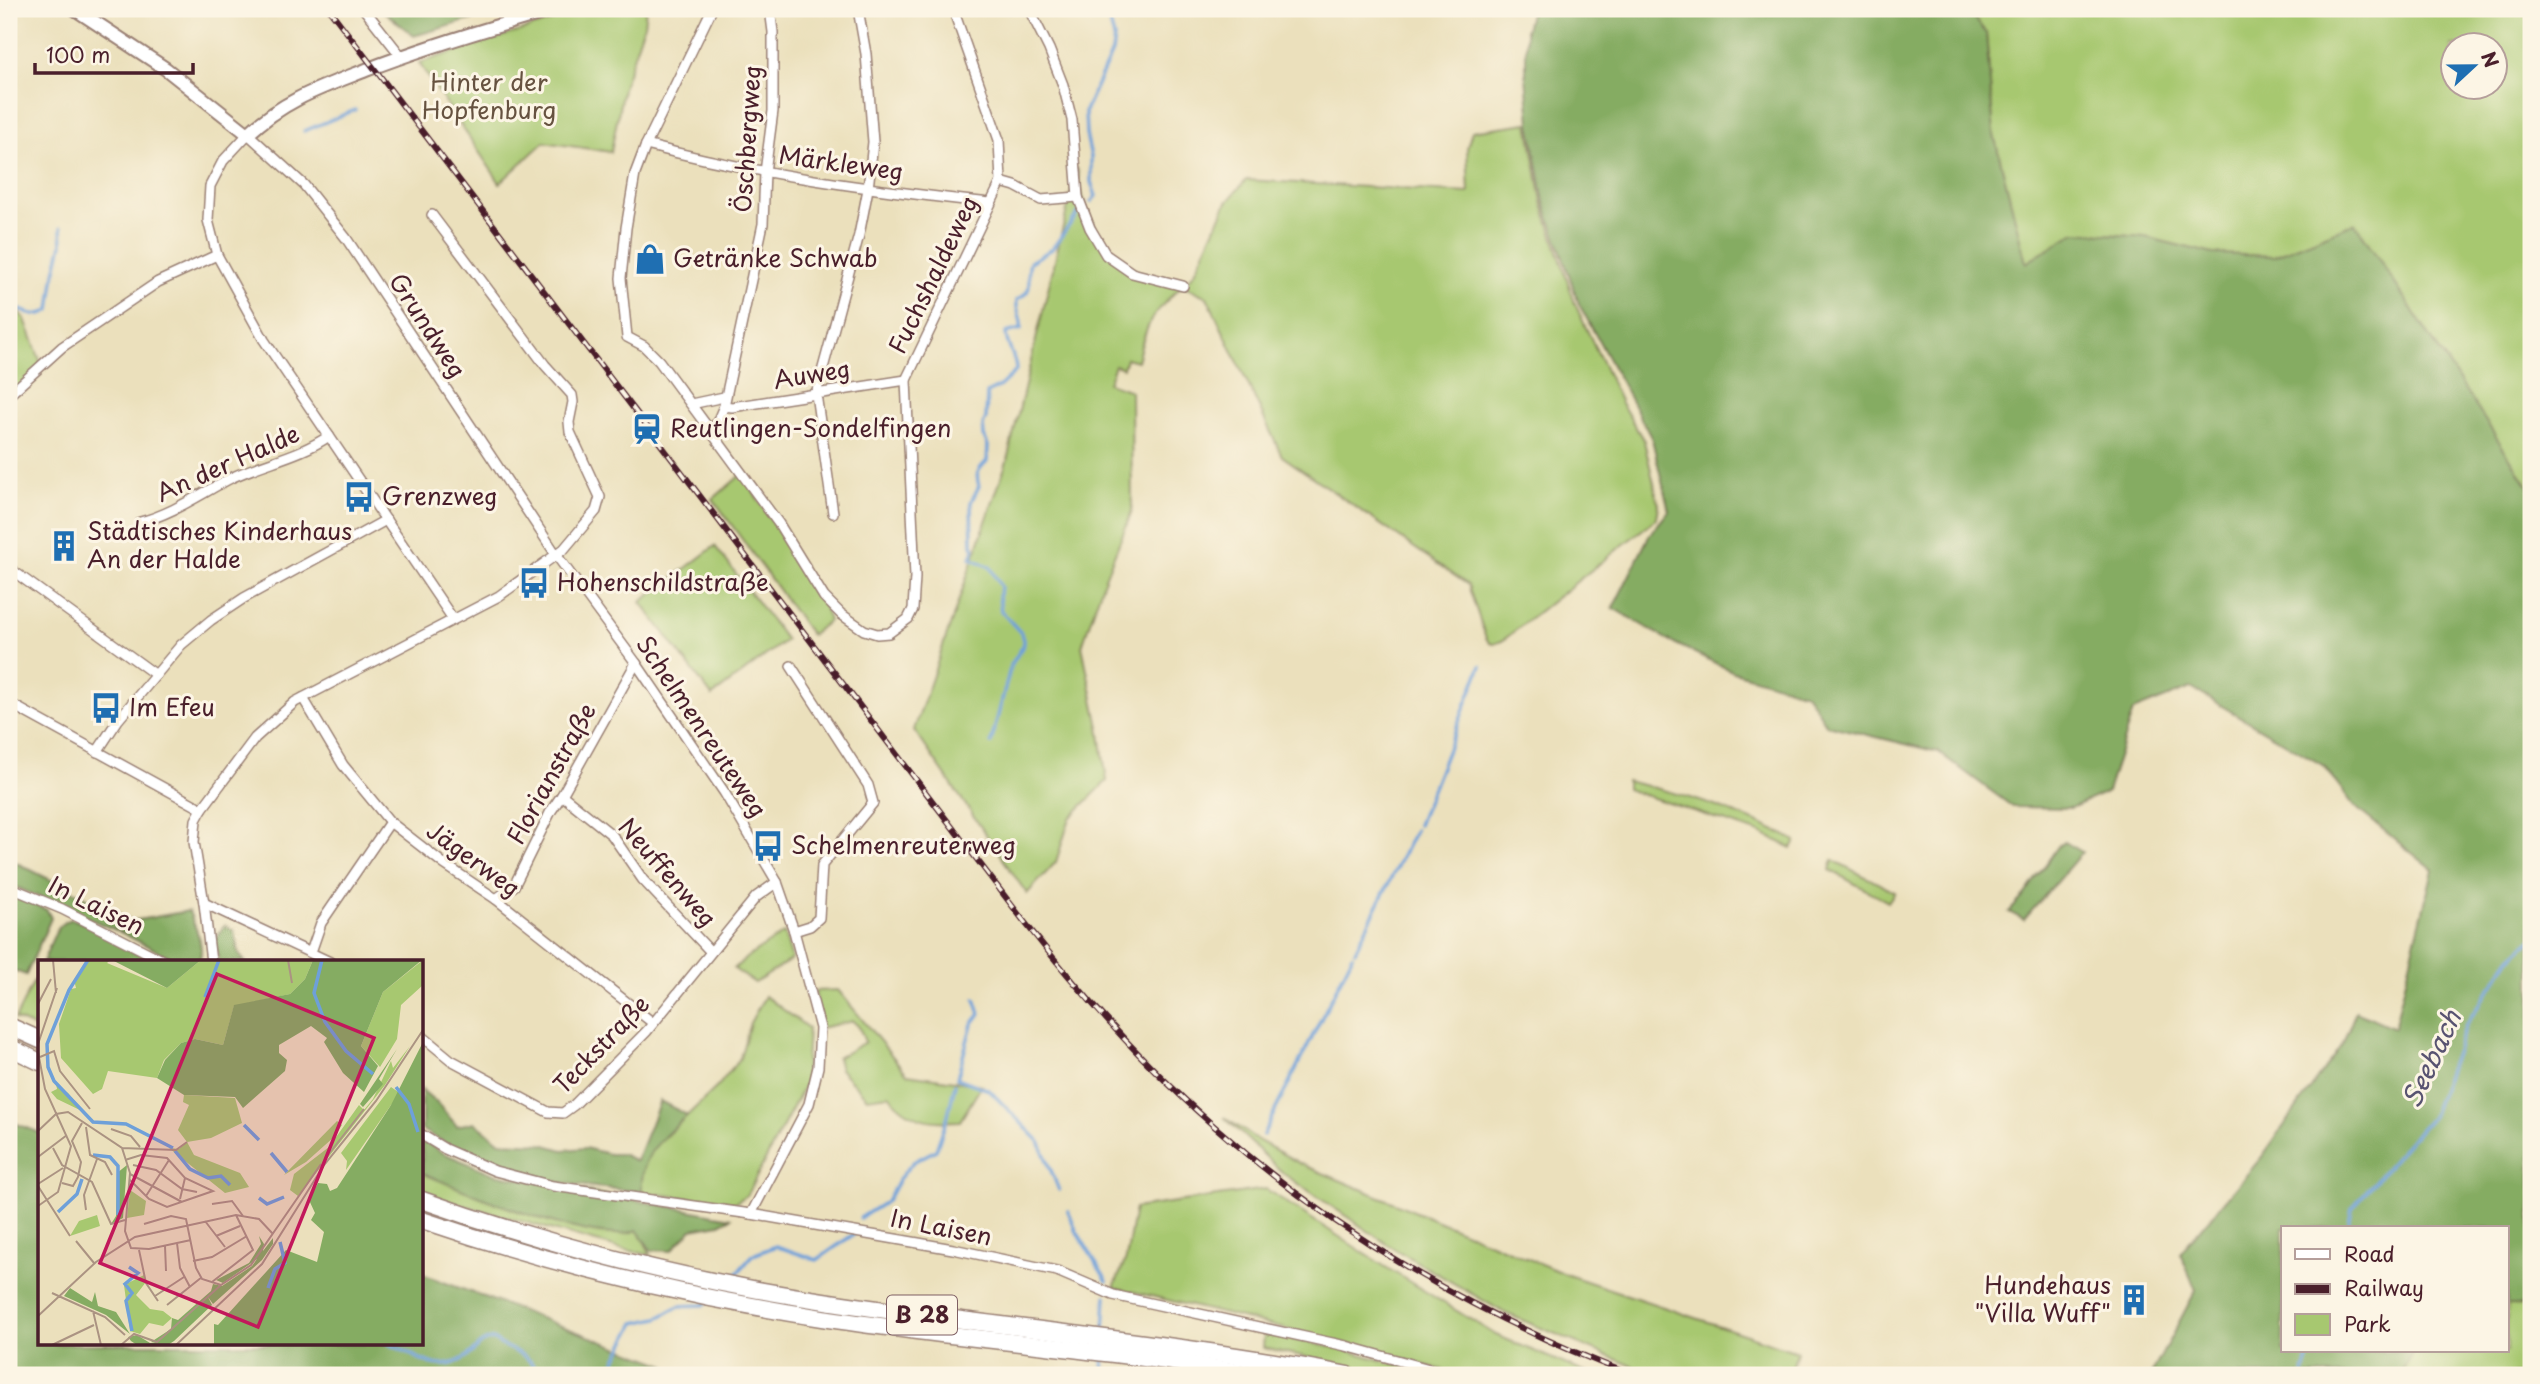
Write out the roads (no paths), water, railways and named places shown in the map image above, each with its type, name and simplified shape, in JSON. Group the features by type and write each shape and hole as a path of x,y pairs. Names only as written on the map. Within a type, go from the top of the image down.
{"highway":[{"path":"9,1026 38,1039"},
{"path":"9,1047 38,1061"},
{"name":"B 28","path":"424,1201 641,1274 768,1308 881,1326 1072,1342 1131,1340 1233,1354 1349,1375"},
{"name":"B 28","path":"424,1221 534,1255 641,1274 906,1312 1072,1342 1129,1357 1257,1375"}],"street":[{"path":"75,9 166,69 248,134"},
{"path":"364,9 401,56"},
{"path":"453,619 254,324 217,255 208,220 210,186 223,161 248,134 270,113 294,100 401,56 556,9"},
{"path":"646,145 712,9"},
{"name":"Öschbergweg","path":"712,434 724,402 762,224 773,111 773,32 770,9"},
{"path":"833,513 816,394 869,189 873,142 866,54 858,9"},
{"name":"Fuchshaldeweg","path":"646,145 635,174 621,268 621,299 626,337 643,346 659,361 779,524 824,597 853,624 877,634 889,633 908,619 914,609 915,577 906,380 1001,182 999,140 953,9"},
{"path":"1029,9 1049,49 1066,97 1072,120 1078,197 1090,228 1106,255 1132,273 1183,286"},
{"name":"Grundweg","path":"248,134 304,185 346,238 557,556"},
{"name":"Märkleweg","path":"646,145 705,161 765,172 869,189 990,203"},
{"name":"Fuchshaldeweg","path":"1001,182 1041,200 1078,197"},
{"path":"211,960 194,842 196,820 255,738 303,698 499,596 557,556 587,526 596,511 600,497 570,432 572,395 545,365 432,215"},
{"path":"9,395 62,347 158,282 217,255"},
{"name":"Auweg","path":"691,404 724,402 732,407 906,380"},
{"name":"An der Halde","path":"140,522 156,518 236,476 316,445 329,436"},
{"path":"97,752 112,727 181,645 227,609 386,520"},
{"name":"Schelmenreuteweg","path":"557,556 636,663 724,792 777,882 794,931 820,1028 818,1067 809,1104 751,1214"},
{"path":"9,568 156,675"},
{"name":"Florianstraße","path":"496,900 514,886 551,811 636,663"},
{"path":"791,666 868,785 873,803 822,865 819,918 810,926 794,931"},
{"name":"Jägerweg","path":"303,698 343,765 390,821 653,1023"},
{"path":"9,703 202,809"},
{"name":"Neuffenweg","path":"562,795 612,835 643,880 710,951"},
{"path":"311,952 321,923 390,821"},
{"name":"Teckstraße","path":"424,1038 451,1060 548,1112 563,1113 574,1105 653,1023 757,897 777,882"},
{"name":"In Laisen","path":"9,887 62,909 162,960"},
{"path":"204,903 326,960"},
{"name":"In Laisen","path":"424,1136 444,1149 495,1171 553,1186 751,1214 953,1249 1057,1271 1114,1295 1346,1346 1451,1375"}],"waterway":[{"path":"1091,202 1096,196 1091,182 1091,157 1085,111 1112,52 1114,37 1106,9"},
{"path":"304,131 355,110"},
{"path":"991,743 1011,665 1024,644 1021,633 1001,611 1001,587 990,567 971,558 974,549 971,502 979,486 978,472 987,461 988,446 983,425 986,418 987,393 1000,386 1016,371 1006,333 1021,329 1017,300 1029,288 1030,262 1052,249 1079,212"},
{"path":"9,304 34,314 50,310 62,244 61,228"},
{"path":"1418,825 1481,666"},
{"path":"1355,951 1415,830"},
{"name":"Seebach","path":"2348,1226 2352,1208 2433,1114 2465,1026 2509,960 2531,940"},
{"path":"1263,1135 1353,955"},
{"path":"975,999 980,1014 972,1024 957,1078 989,1090 1039,1141 1059,1190"},
{"path":"860,1218 887,1201 899,1179 913,1162 936,1150 955,1084"},
{"path":"1068,1211 1077,1232 1107,1281"},
{"path":"732,1279 753,1255 776,1246 817,1260 854,1234"},
{"path":"1104,1331 1106,1296"},
{"path":"608,1375 635,1323 658,1318 679,1306 706,1303"},
{"path":"393,1346 426,1362 445,1365 455,1363 481,1344 493,1339 525,1357 539,1375"},
{"name":"Seebach","path":"2303,1375 2311,1352"},
{"path":"1103,1357 1104,1375"}],"railway":[{"path":"329,9 1023,920 1067,975 1138,1053 1214,1126 1261,1165 1360,1237 1465,1300 1632,1375"}],"place":[{"name":"Getränke Schwab","path":"650,259"},
{"name":"Reutlingen-Sondelfingen","path":"647,429"},
{"name":"Grenzweg","path":"359,497"},
{"name":"Städtisches Kinderhaus An der Halde","path":"64,546"},
{"name":"Hohenschildstraße","path":"534,583"},
{"name":"Im Efeu","path":"106,708"},
{"name":"Schelmenreuterweg","path":"768,846"},
{"name":"Hundehaus \"Villa Wuff\"","path":"2134,1300"}],"park label":[{"name":"Hinter der Hopfenburg","path":"489,97"}]}
